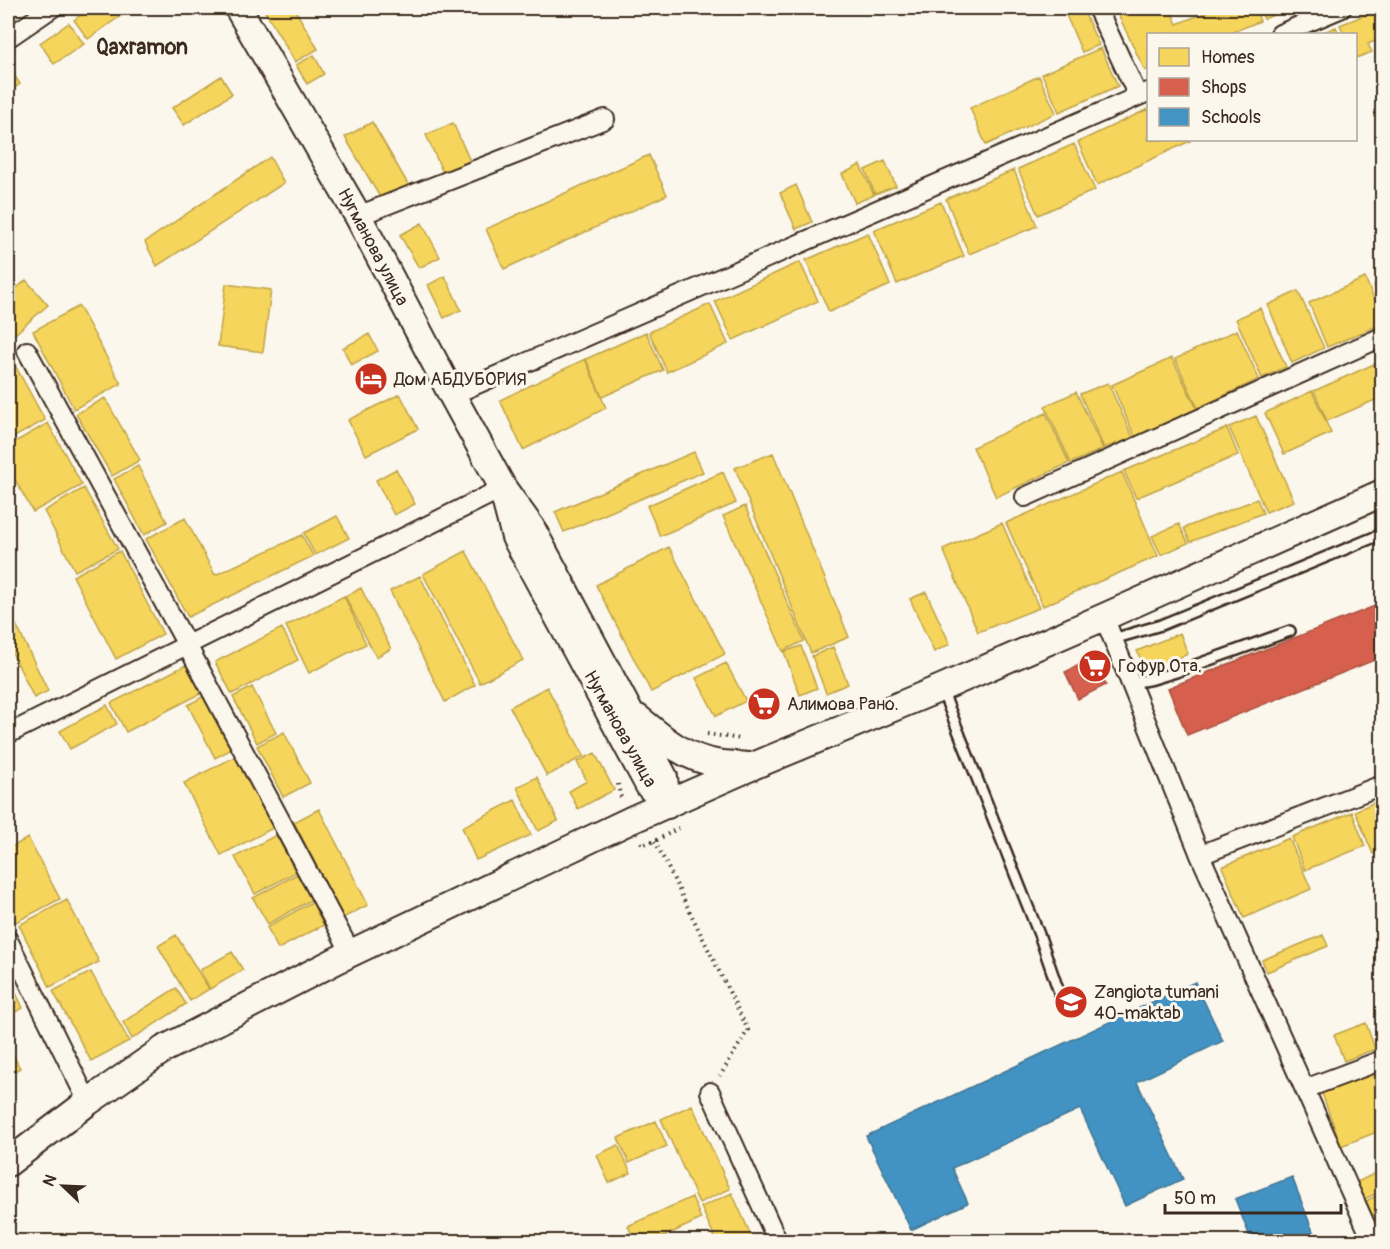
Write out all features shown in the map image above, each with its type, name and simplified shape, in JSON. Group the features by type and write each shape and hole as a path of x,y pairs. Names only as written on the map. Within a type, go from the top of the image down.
{"main road":[{"name":"Нугманова улица","path":"238,8 358,216 503,488 531,526 664,777 667,805"},
{"name":"Нугманова улица","path":"503,488 515,537 649,786 667,805"},
{"path":"8,1163 88,1102 164,1049 351,953 631,820 753,766 941,688 1109,628 1383,493"},
{"path":"630,712 662,738 695,757 716,763 753,766"}],"street":[{"path":"8,38 52,8"},
{"path":"452,395 1144,94 1097,8"},
{"path":"1282,33 1342,8"},
{"path":"358,216 605,118"},
{"path":"1025,497 1383,337"},
{"path":"27,351 351,953"},
{"path":"8,734 503,488"},
{"path":"1109,628 1200,855 1373,1242"},
{"path":"1200,855 1383,785"},
{"path":"8,940 88,1102"},
{"path":"1305,1089 1383,1060"},
{"path":"710,1092 778,1242"}],"lane":[{"path":"1109,628 1161,625 1383,534"},
{"path":"1131,683 1176,672 1290,631"},
{"path":"941,688 1040,937 1061,998"}],"path":[{"path":"656,841 748,1030 710,1092"}],"building: Homes":[{"path":"91,8 132,8 88,39 74,20"},
{"path":"263,8 294,8 318,49 295,62"},
{"path":"1063,8 1082,8 1099,45 1082,52"},
{"path":"1115,8 1170,8 1177,24 1217,8 1255,8 1260,21 1230,33 1147,33 1147,70 1145,71"},
{"path":"1259,8 1290,8 1264,19"},
{"path":"1382,8 1382,38 1368,44 1372,52 1357,58 1357,33 1344,33 1340,25"},
{"path":"69,23 84,44 54,64 40,43"},
{"path":"1336,27 1339,33 1321,33"},
{"path":"1101,48 1118,86 1059,112 1042,74"},
{"path":"314,55 324,74 307,84 296,65"},
{"path":"8,66 20,84 8,92"},
{"path":"221,76 232,94 184,125 172,108"},
{"path":"1039,76 1056,113 986,145 970,108"},
{"path":"1147,109 1147,141 1190,141 1097,185 1078,142"},
{"path":"372,122 409,186 381,199 345,137"},
{"path":"453,123 471,163 444,175 426,135"},
{"path":"1074,144 1095,190 1038,215 1018,169"},
{"path":"649,155 667,195 504,269 486,229"},
{"path":"270,157 284,183 157,266 145,242"},
{"path":"885,161 896,186 875,194 865,170"},
{"path":"860,165 874,195 855,203 842,174"},
{"path":"1014,170 1037,226 969,254 946,199"},
{"path":"796,185 812,222 796,229 780,193"},
{"path":"941,202 964,256 897,284 874,230"},
{"path":"422,223 440,257 419,268 400,235"},
{"path":"868,233 890,285 829,312 806,260"},
{"path":"800,262 818,301 733,340 715,301"},
{"path":"445,276 461,310 444,318 428,285"},
{"path":"1365,278 1382,317 1382,324 1327,347 1309,303"},
{"path":"26,280 48,305 8,340 8,296"},
{"path":"1382,281 1382,306 1374,285"},
{"path":"226,284 271,290 263,352 218,346"},
{"path":"1298,291 1324,348 1292,363 1268,305"},
{"path":"710,304 728,344 667,372 649,332"},
{"path":"79,306 121,384 74,409 33,331"},
{"path":"1260,308 1286,367 1262,378 1236,319"},
{"path":"1237,330 1259,379 1198,408 1175,359"},
{"path":"646,332 663,370 602,397 586,359"},
{"path":"369,334 378,351 351,365 343,348"},
{"path":"11,358 45,420 11,439 8,432 8,360"},
{"path":"1172,358 1197,409 1135,437 1112,385"},
{"path":"585,359 606,408 523,450 500,400"},
{"path":"1382,361 1382,381 1375,364"},
{"path":"1374,364 1382,385 1382,397 1327,421 1314,391"},
{"path":"1108,383 1133,438 1104,448 1080,394"},
{"path":"1312,391 1331,433 1284,454 1265,413"},
{"path":"1076,392 1103,449 1071,463 1045,406"},
{"path":"400,394 418,429 366,455 348,420"},
{"path":"105,398 140,460 112,476 76,414"},
{"path":"1046,413 1069,463 996,497 973,447"},
{"path":"1256,416 1294,501 1266,512 1229,427"},
{"path":"48,423 82,485 33,512 8,467 8,446"},
{"path":"1227,428 1238,455 1136,498 1124,471"},
{"path":"694,452 703,472 564,532 555,512"},
{"path":"773,453 849,637 811,653 735,468"},
{"path":"138,466 167,522 144,535 114,479"},
{"path":"396,469 415,504 394,515 376,480"},
{"path":"723,472 736,503 660,536 647,506"},
{"path":"1122,472 1158,556 1043,606 1006,523"},
{"path":"84,488 118,549 75,571 44,511"},
{"path":"1257,499 1263,513 1190,542 1184,528"},
{"path":"745,506 804,641 783,651 723,516"},
{"path":"337,516 349,538 315,555 304,533"},
{"path":"185,518 215,575 302,535 313,556 188,617 146,539"},
{"path":"1002,523 1039,608 978,632 943,549"},
{"path":"1179,524 1188,543 1161,555 1152,536"},
{"path":"669,547 725,654 651,692 596,585"},
{"path":"120,551 163,634 116,659 73,576"},
{"path":"466,551 523,660 480,683 423,574"},
{"path":"420,576 475,685 445,702 390,591"},
{"path":"361,588 391,649 376,657 345,596"},
{"path":"926,592 950,644 934,652 910,599"},
{"path":"344,596 366,644 309,673 286,626"},
{"path":"11,614 48,691 34,698 8,644 8,616"},
{"path":"282,628 298,660 232,694 215,662"},
{"path":"1180,633 1188,654 1146,671 1137,651"},
{"path":"801,646 817,688 800,695 784,652"},
{"path":"833,647 848,684 826,693 812,656"},
{"path":"726,663 746,701 716,716 696,678"},
{"path":"186,665 202,693 126,732 111,703"},
{"path":"252,687 276,733 257,743 233,697"},
{"path":"547,687 584,756 547,776 510,707"},
{"path":"204,696 232,749 215,758 188,705"},
{"path":"107,705 117,724 70,749 60,731"},
{"path":"284,732 310,783 283,797 257,746"},
{"path":"595,753 614,790 578,809 569,791 587,781 577,762"},
{"path":"236,756 273,828 221,855 184,783"},
{"path":"537,777 558,821 538,831 517,787"},
{"path":"1382,799 1382,850 1373,854 1355,811"},
{"path":"515,800 531,835 476,860 462,827"},
{"path":"319,809 368,905 343,918 294,822"},
{"path":"1352,812 1365,846 1305,870 1292,837"},
{"path":"276,835 296,872 255,894 235,857"},
{"path":"28,838 60,899 16,922 8,905 8,849"},
{"path":"1289,838 1311,889 1244,918 1222,867"},
{"path":"297,874 311,900 268,924 253,898"},
{"path":"67,900 99,962 50,987 19,925"},
{"path":"312,902 324,925 278,949 267,927"},
{"path":"176,935 209,989 190,1001 158,946"},
{"path":"1323,935 1328,946 1267,972 1262,960"},
{"path":"232,952 243,970 210,989 200,970"},
{"path":"91,972 129,1041 91,1061 53,991"},
{"path":"8,976 23,1008 8,1016"},
{"path":"176,988 186,1004 132,1039 123,1022"},
{"path":"1366,1023 1375,1049 1344,1061 1334,1035"},
{"path":"8,1046 20,1068 8,1075"},
{"path":"1382,1065 1382,1130 1341,1146 1320,1088"},
{"path":"692,1105 730,1189 699,1203 661,1119"},
{"path":"656,1121 667,1146 629,1163 618,1138"},
{"path":"618,1145 631,1173 609,1183 597,1155"},
{"path":"1382,1170 1382,1191 1364,1199 1357,1182"},
{"path":"732,1193 754,1242 717,1242 701,1207"},
{"path":"1382,1193 1382,1239 1366,1201"},
{"path":"692,1197 701,1219 652,1242 635,1242 628,1226"}],"building: Shops":[{"path":"1382,603 1382,657 1187,735 1168,688"},
{"path":"1093,658 1106,685 1078,699 1065,672"}],"building: Schools":[{"path":"1195,982 1223,1041 1137,1082 1183,1179 1125,1206 1080,1109 952,1168 968,1203 911,1230 866,1136"},
{"path":"1292,1177 1317,1242 1252,1242 1235,1199"}],"place":[{"name":"Дом АБДУБОРИЯ","path":"371,379"},
{"name":"Гофур Ота.","path":"1095,666"},
{"name":"Алимова Рано.","path":"764,704"},
{"name":"Zangiota tumani 40-maktab","path":"1071,1002"}],"district":[{"name":"Qaxramon","path":"142,47"}]}
